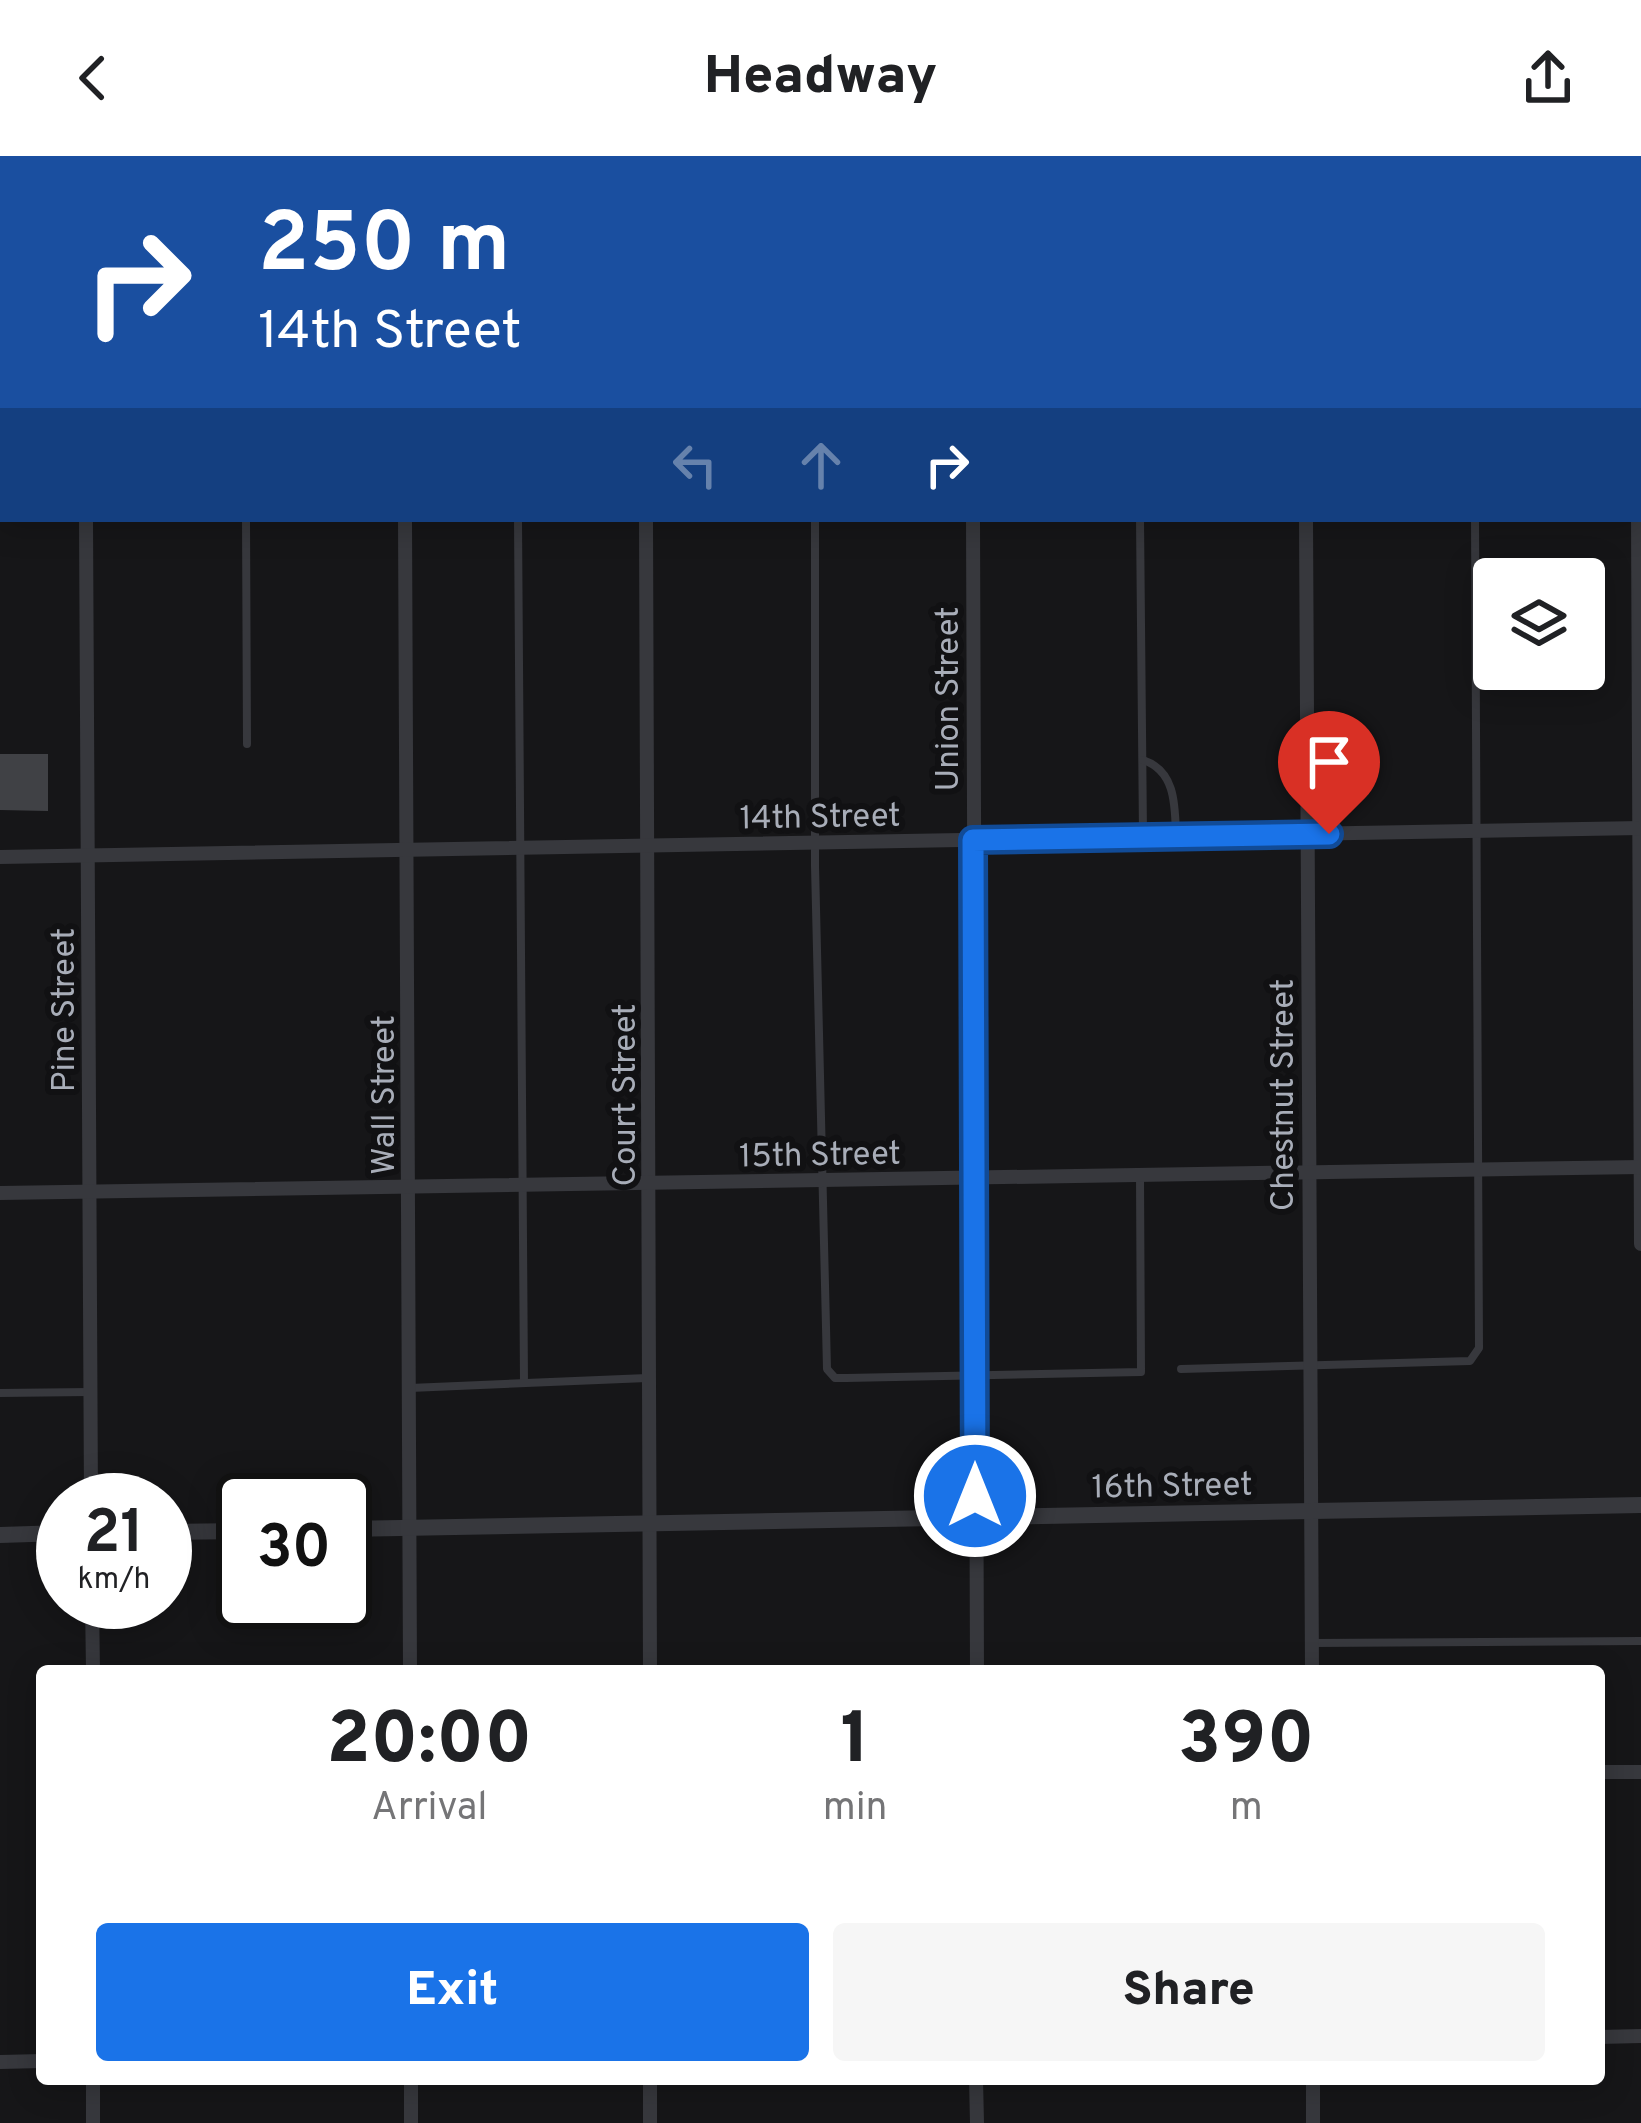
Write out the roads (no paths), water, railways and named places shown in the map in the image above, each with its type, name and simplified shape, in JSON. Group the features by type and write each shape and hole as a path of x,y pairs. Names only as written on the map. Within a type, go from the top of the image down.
{"street":[{"name":"Pine Street","path":"86,522 91,1473"},
{"name":"Wall Street","path":"405,522 410,1665"},
{"name":"Court Street","path":"646,522 650,1665"},
{"name":"Union Street","path":"973,522 976,1665"},
{"name":"Chestnut Street","path":"1306,522 1312,1665"},
{"path":"1638,522 1641,1244"},
{"name":"14th Street","path":"0,856 1640,828"},
{"name":"15th Street","path":"0,1193 1641,1166"},
{"name":"16th Street","path":"372,1529 1641,1505"},
{"path":"0,1535 36,1534"},
{"path":"92,1629 93,1665"},
{"path":"1605,1772 1641,1772"},
{"path":"1605,2037 1641,2036"},
{"path":"0,2062 36,2061"},
{"path":"93,2085 94,2123"},
{"path":"411,2085 411,2123"},
{"path":"650,2085 650,2123"},
{"path":"976,2085 977,2123"},
{"path":"1313,2085 1313,2123"}],"lane":[{"path":"246,522 248,744"},
{"path":"518,522 524,1383"},
{"path":"815,522 819,1156 825,1179 827,1369 835,1378 1141,1372 1140,1175"},
{"path":"1140,522 1143,835"},
{"path":"1181,1369 1470,1361 1479,1348 1475,522"},
{"path":"1143,760 1157,765 1169,778 1176,836"},
{"path":"409,1388 652,1378"},
{"path":"0,1393 91,1392"},
{"path":"1311,1642 1641,1641"}]}
